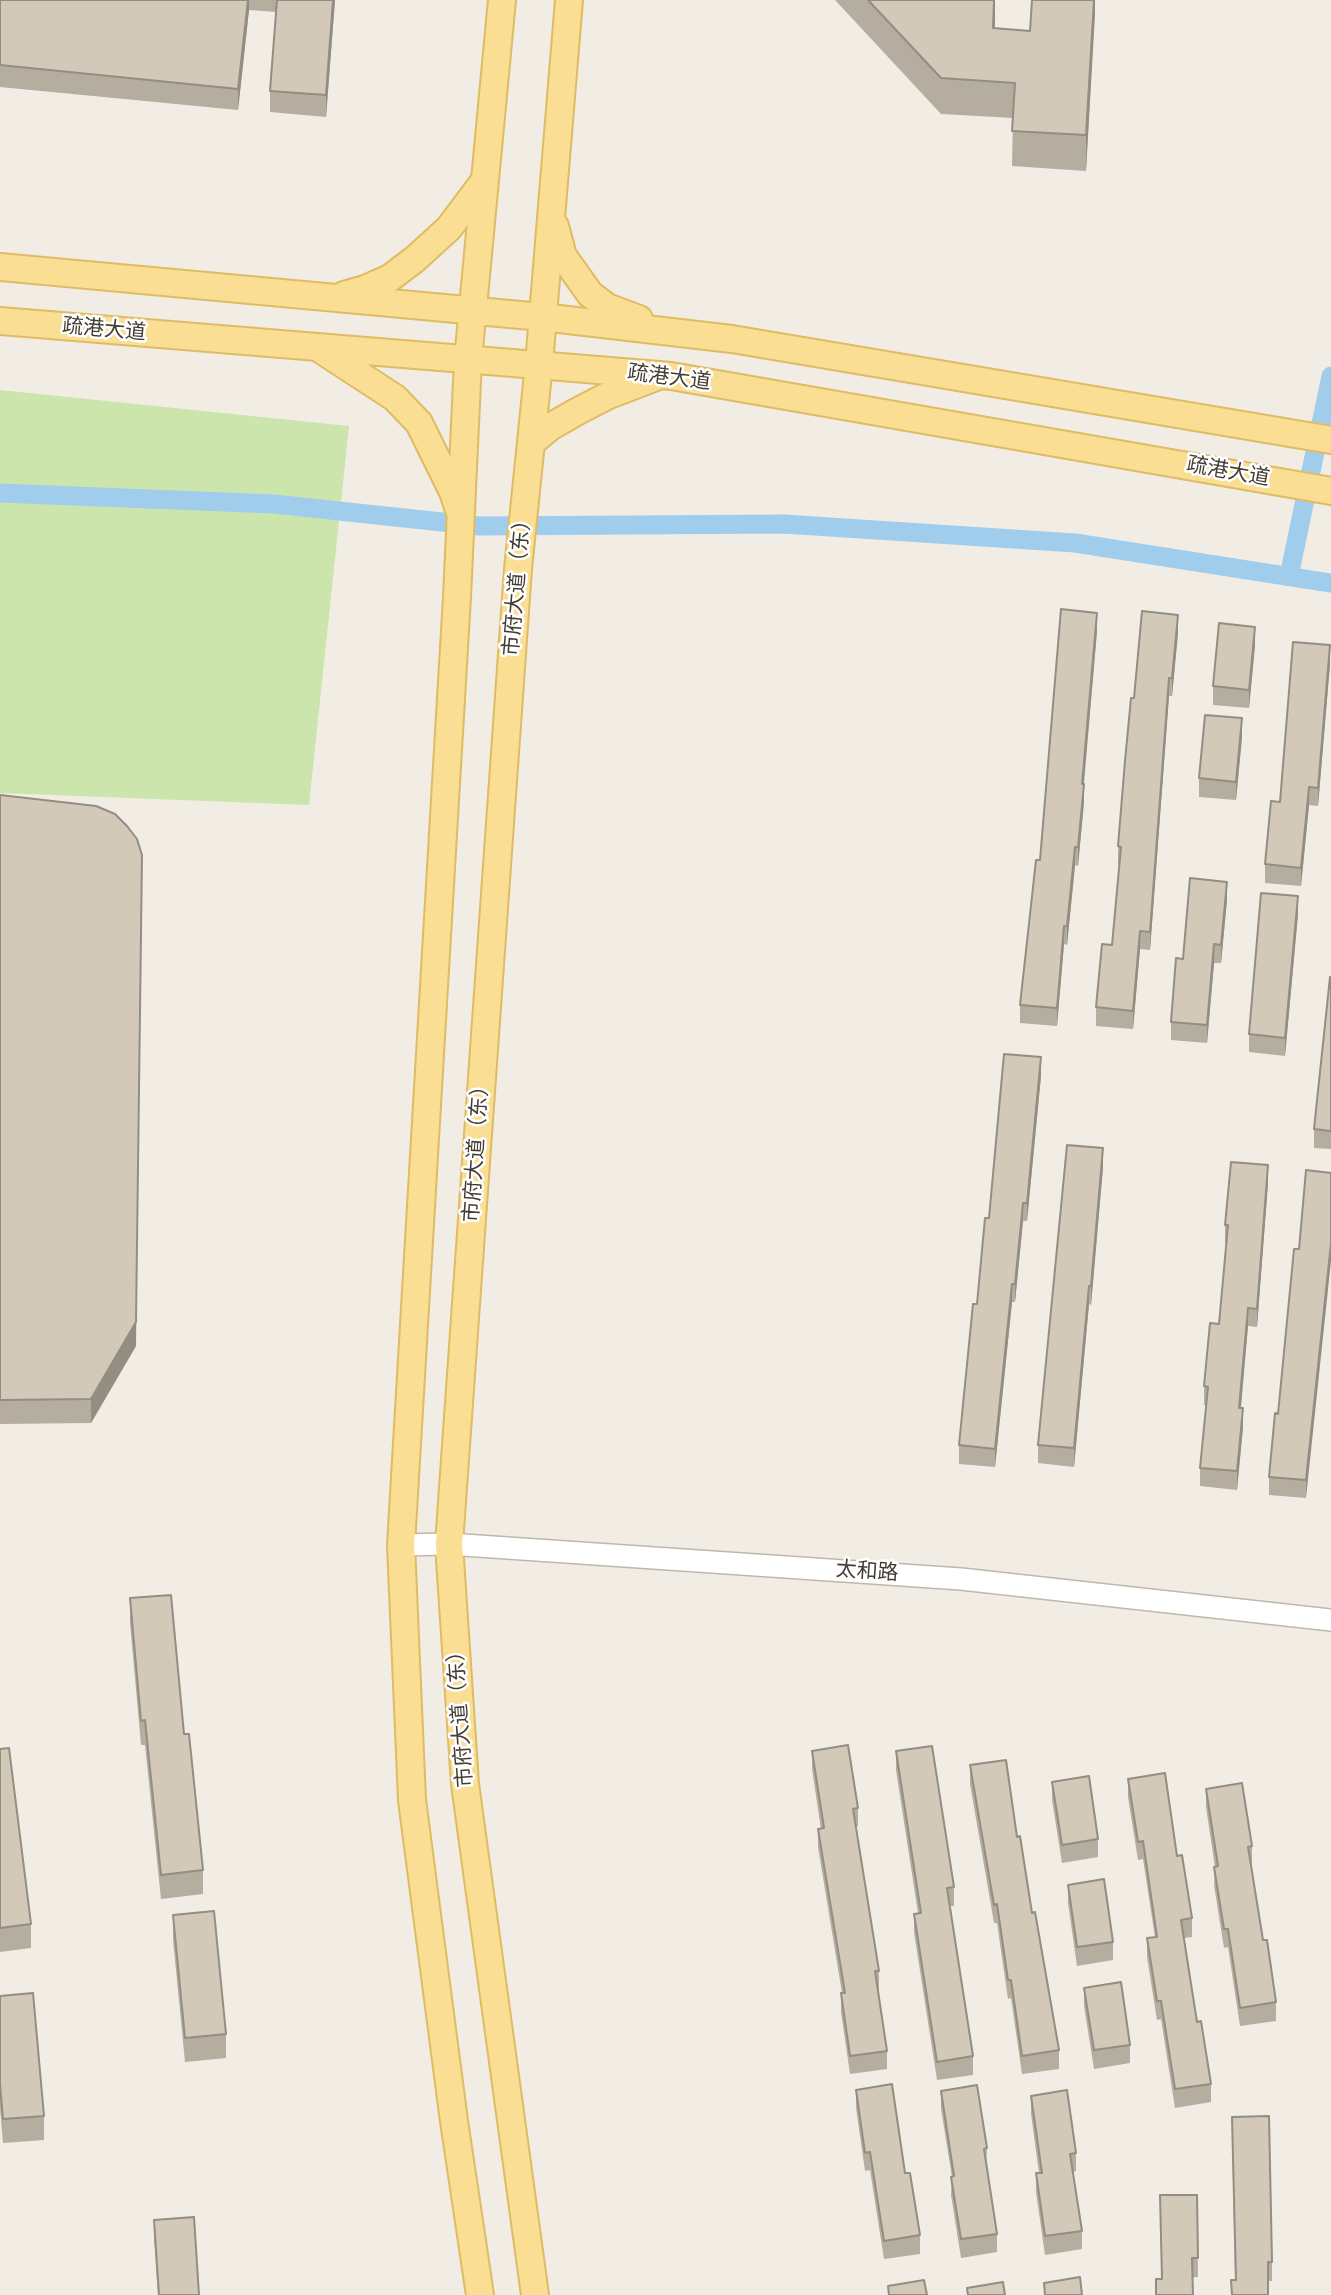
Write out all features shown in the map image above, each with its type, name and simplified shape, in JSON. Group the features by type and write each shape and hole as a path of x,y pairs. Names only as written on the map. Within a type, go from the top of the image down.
{"main road":[{"path":"480,2295 412,1800 401,1545 464,479 468,360 502,0"},
{"name":"市府大道（东）","path":"535,2295 465,1784 449,1544 518,569 539,364 569,0"},
{"path":"333,298 365,289 390,278 415,259 449,228 485,180"},
{"path":"551,211 563,256 590,294 607,307 673,332"},
{"path":"0,267 542,317 673,332 1331,440"},
{"name":"疏港大道","path":"0,321 661,375 1331,491"},
{"path":"315,347 395,397 419,423 453,492 461,516"},
{"path":"531,443 550,427 578,411 609,395 661,375"}],"street":[{"name":"太和路","path":"401,1545 449,1544 961,1579 1331,1620"}],"green space":[{"path":"0,390 349,426 309,805 0,793"}],"building":[{"path":"0,0 248,0 238,89 0,65"},
{"path":"277,0 333,0 326,95 270,91"},
{"path":"868,0 994,0 993,28 1030,31 1032,0 1094,0 1086,135 1012,131 1015,83 941,78"},
{"path":"1061,609 1097,613 1078,847 1075,847 1067,926 1064,926 1057,1008 1020,1005 1036,860 1040,860"},
{"path":"1142,611 1178,615 1172,678 1169,678 1150,932 1140,931 1133,1011 1096,1007 1102,944 1112,945 1125,761"},
{"path":"1219,623 1255,627 1249,690 1213,686"},
{"path":"1293,642 1330,645 1318,788 1309,787 1301,868 1265,864 1271,801 1280,802"},
{"path":"1205,715 1242,718 1236,782 1199,778"},
{"path":"0,795 96,806 115,814 137,839 142,855 136,1322 91,1399 0,1400"},
{"path":"1190,878 1227,882 1221,945 1214,944 1207,1025 1171,1022 1176,958 1183,959"},
{"path":"1261,893 1298,896 1285,1038 1249,1034"},
{"path":"1331,978 1331,1131 1314,1129"},
{"path":"1004,1054 1041,1057 1027,1203 1023,1203 1015,1284 1012,1284 995,1449 959,1445 973,1304 977,1304 985,1218 989,1218"},
{"path":"1067,1145 1103,1148 1074,1448 1038,1445"},
{"path":"1231,1162 1268,1165 1257,1309 1248,1308 1239,1408 1243,1408 1237,1471 1200,1468 1208,1387 1204,1386 1210,1323 1219,1324"},
{"path":"1306,1170 1331,1173 1331,1243 1306,1480 1269,1477 1294,1249 1299,1249"},
{"path":"171,1595 184,1734 189,1734 203,1870 161,1875 145,1720 141,1721 130,1598"},
{"path":"848,1745 858,1808 853,1809 879,1971 875,1971 887,2051 850,2056 841,1993 845,1993 818,1829 824,1828 812,1751"},
{"path":"932,1746 954,1887 947,1888 973,2056 937,2062 914,1914 921,1913 896,1751"},
{"path":"9,1748 31,1924 0,1928 0,1749"},
{"path":"1006,1760 1017,1837 1020,1836 1059,2050 1022,2056 1011,1980 1008,1980 997,1904 994,1905 970,1765"},
{"path":"1165,1773 1177,1856 1182,1855 1192,1918 1181,1920 1197,2022 1201,2021 1211,2084 1175,2089 1161,2001 1157,2001 1147,1938 1157,1937 1143,1841 1138,1842 1128,1779"},
{"path":"1089,1776 1098,1839 1062,1845 1052,1782"},
{"path":"1242,1783 1252,1846 1248,1847 1263,1940 1267,1940 1276,2002 1240,2008 1228,1929 1224,1929 1214,1867 1218,1866 1206,1789"},
{"path":"1104,1879 1113,1942 1077,1947 1068,1885"},
{"path":"214,1911 226,2034 185,2038 173,1915"},
{"path":"1121,1982 1130,2045 1094,2050 1084,1988"},
{"path":"33,1993 44,2116 3,2119 0,2084 0,1996"},
{"path":"892,2084 905,2173 910,2173 920,2235 884,2241 870,2152 865,2153 856,2090"},
{"path":"977,2085 997,2234 961,2239 941,2091"},
{"path":"1067,2090 1076,2153 1070,2154 1082,2231 1045,2236 1036,2173 1042,2173 1031,2096"},
{"path":"1269,2116 1272,2262 1268,2262 1268,2295 1232,2295 1231,2280 1236,2280 1232,2117"},
{"path":"1160,2195 1197,2195 1198,2258 1192,2258 1193,2295 1156,2295 1156,2279 1162,2279"},
{"path":"194,2217 199,2295 159,2295 154,2220"},
{"path":"1080,2277 1082,2295 1045,2295 1044,2283"},
{"path":"924,2280 927,2295 889,2295 888,2286"},
{"path":"1003,2282 1005,2295 968,2295 967,2288"}],"waterway":[{"path":"1289,576 1331,376"},
{"path":"0,493 274,504 479,526 784,524 1075,543 1331,583"}]}
